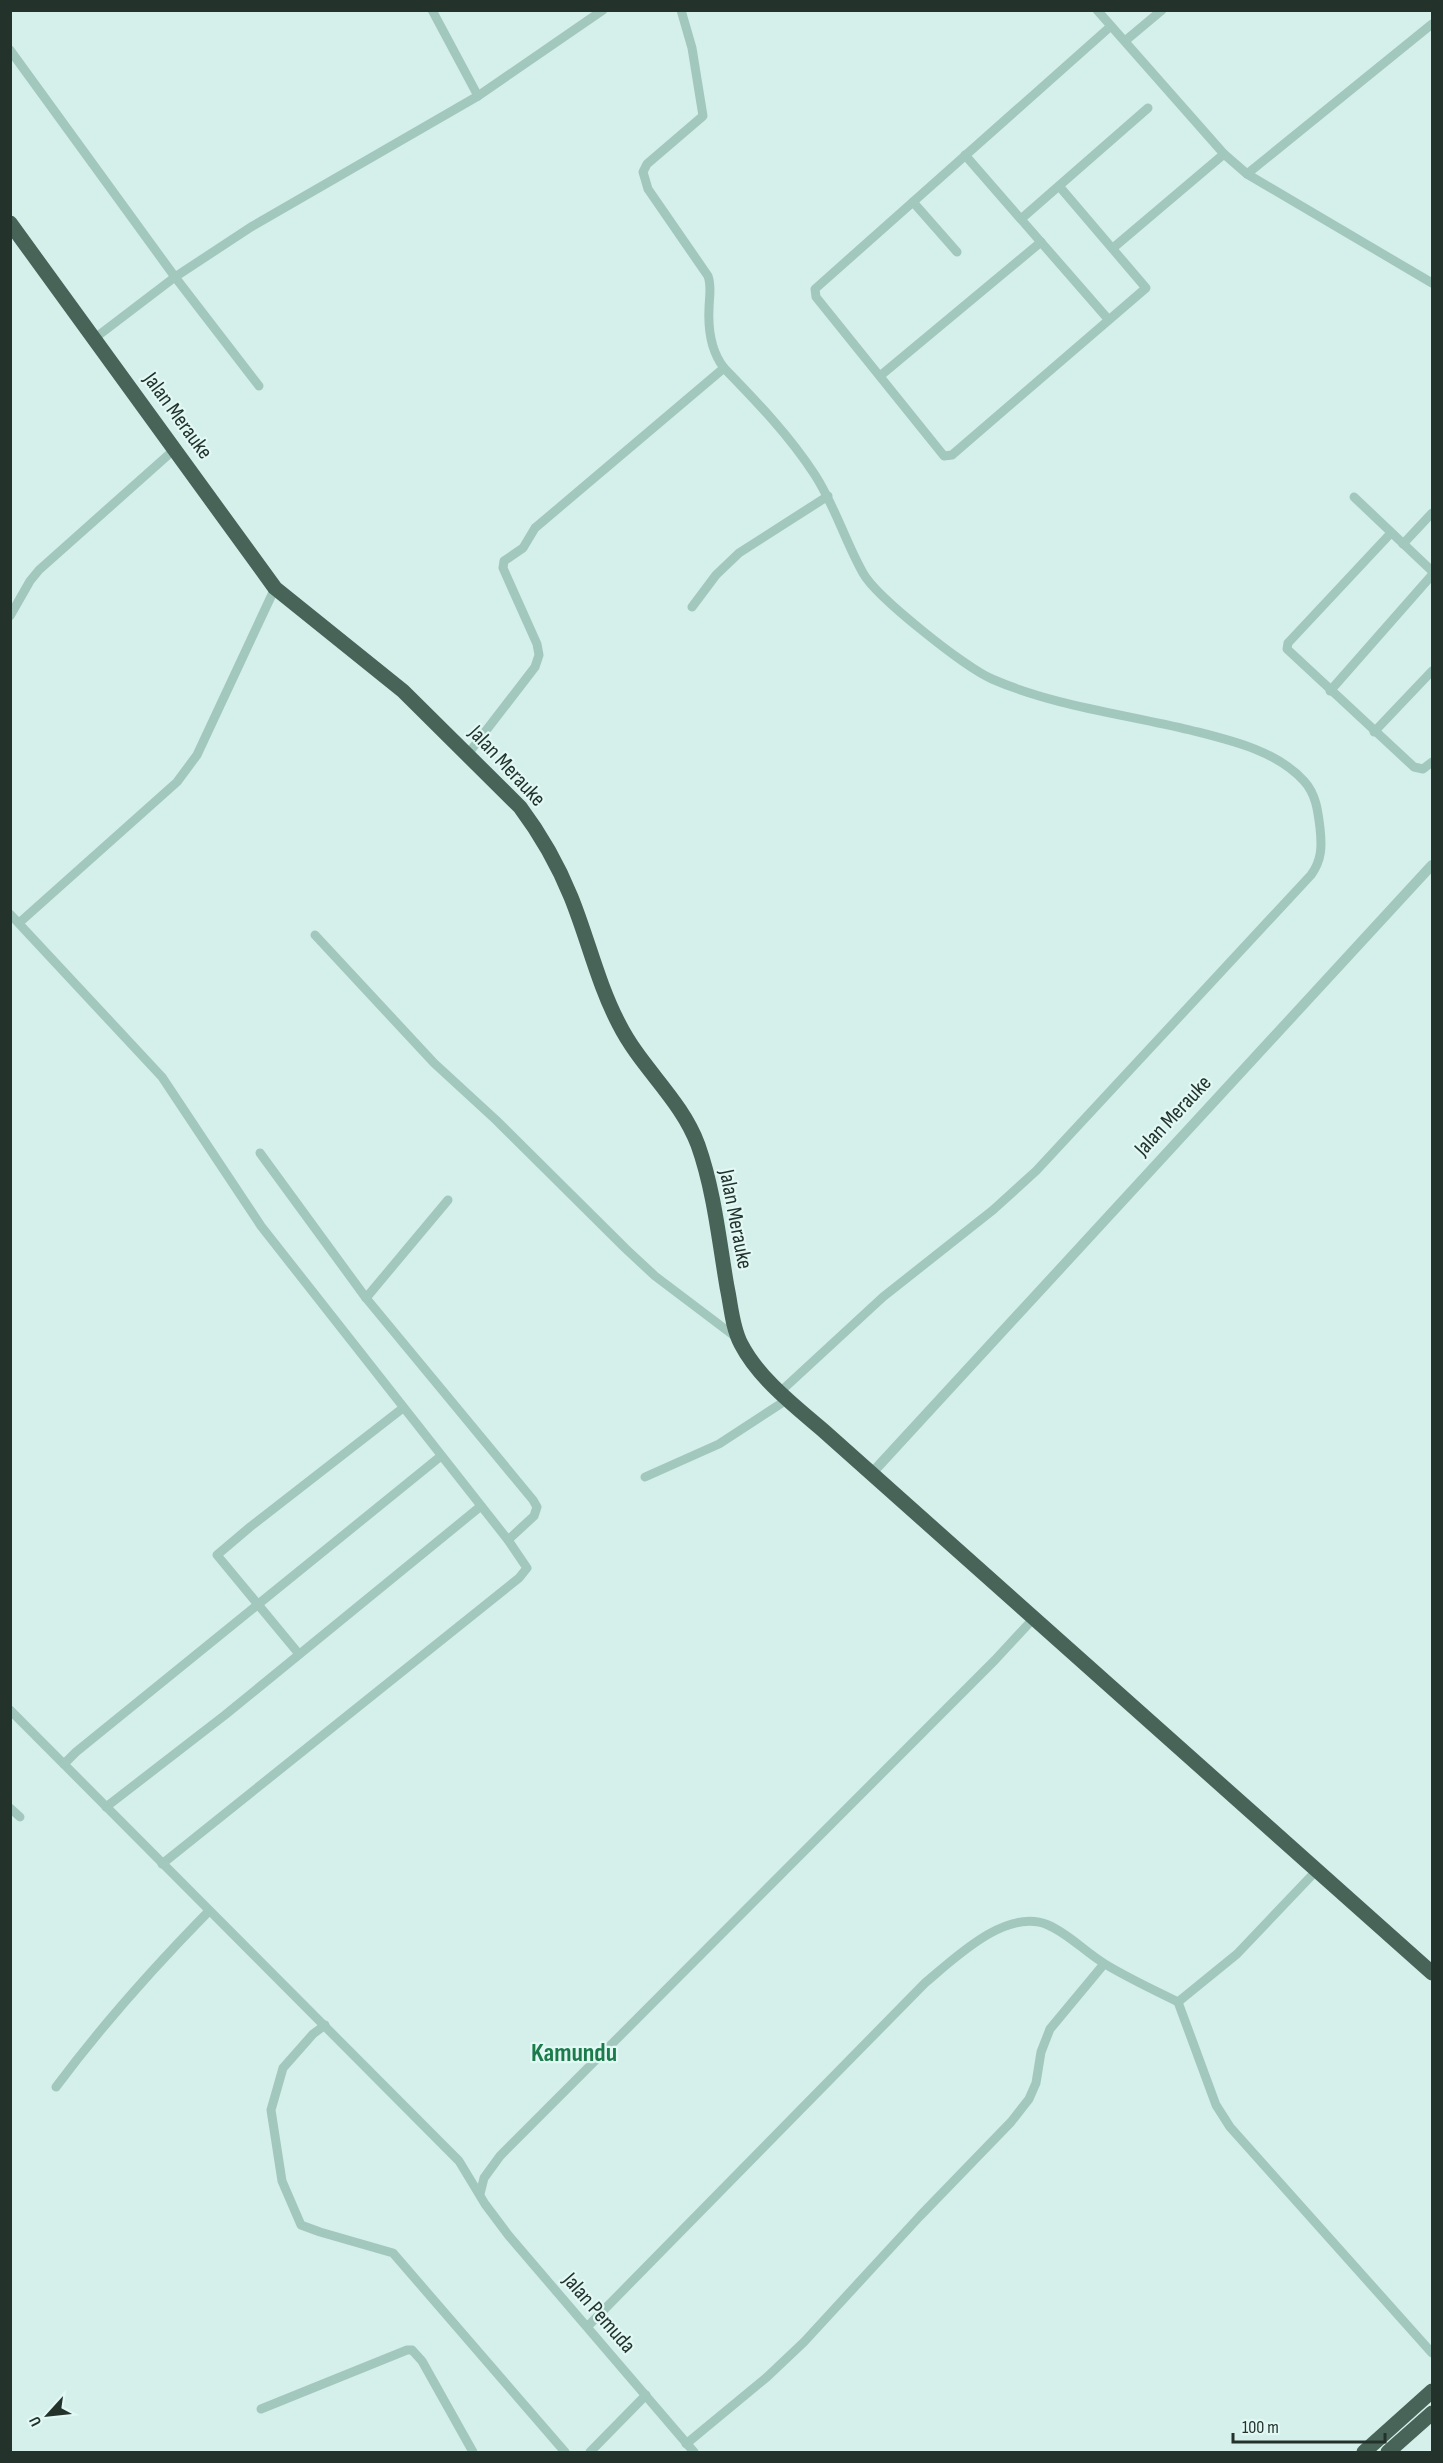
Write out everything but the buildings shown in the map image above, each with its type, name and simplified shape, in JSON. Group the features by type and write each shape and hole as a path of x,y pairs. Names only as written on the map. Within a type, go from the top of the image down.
{"highway":[{"name":"Jalan Merauke","path":"10,223 176,448 275,588 403,691 520,807 540,836 571,898 605,994 618,1023 628,1042 688,1122 702,1160 739,1340 753,1362 784,1395 1432,1973"},
{"path":"1365,2452 1427,2396"},
{"path":"1388,2452 1432,2413"}],"street":[{"path":"432,10 478,96"},
{"path":"95,338 175,277 251,226 478,96 603,10"},
{"path":"645,1477 719,1444 784,1395 883,1297 993,1210 1036,1171 1311,875 1318,864 1322,843 1318,814 1311,791 1297,775 1266,755 1234,741 1065,703 991,679 895,608 869,583 828,496 771,416 717,359 713,347 709,312 708,276 648,189 644,176 644,168 647,164 703,116 692,48 681,10"},
{"path":"1097,10 1224,154 1247,174 1432,283"},
{"path":"1125,41 1162,10"},
{"path":"1247,174 1432,24"},
{"path":"1059,186 1146,288 949,456 942,454 816,297 814,291 1111,26"},
{"path":"10,50 175,277 259,386"},
{"path":"1021,219 1148,108"},
{"path":"1113,248 1224,154"},
{"path":"964,155 1108,319"},
{"path":"913,202 957,252"},
{"path":"880,376 1041,242"},
{"path":"468,754 535,666 540,655 503,568 504,561 523,548 535,528 724,368"},
{"path":"10,616 39,570 176,448"},
{"path":"692,607 716,575 739,553 828,496"},
{"path":"1330,691 1432,573 1354,497"},
{"path":"1403,544 1432,513"},
{"path":"1391,533 1287,645 1288,651 1414,767 1424,769 1432,762"},
{"path":"19,923 177,782 197,755 275,588"},
{"path":"1374,732 1432,671"},
{"name":"Jalan Merauke","path":"872,1473 1432,866"},
{"path":"10,914 162,1077 261,1226 526,1566 523,1575 162,1864"},
{"path":"315,935 434,1063 496,1120 626,1249 655,1276 739,1340"},
{"path":"260,1153 366,1298 533,1500 537,1507 534,1516 508,1540"},
{"path":"366,1298 448,1200"},
{"path":"299,1654 217,1555 403,1408"},
{"path":"64,1764 441,1456"},
{"path":"106,1807 481,1506"},
{"path":"480,2194 484,2178 500,2156 979,1677 1033,1619"},
{"name":"Jalan Pemuda","path":"10,1710 459,2161 509,2236 694,2452"},
{"path":"10,1808 20,1817"},
{"path":"1178,2002 1238,1954 1316,1871"},
{"path":"56,2087 152,1969 209,1911"},
{"path":"588,2326 925,1983 970,1946 991,1933 1023,1923 1043,1923 1060,1931 1104,1964 1178,2002 1216,2105 1230,2127 1432,2353"},
{"path":"686,2444 767,2377 804,2342 920,2216 1011,2122 1029,2099 1036,2083 1041,2052 1050,2029 1104,1964"},
{"path":"325,2025 313,2034 283,2068 271,2110 282,2181 302,2225 393,2253 565,2452"},
{"path":"261,2409 407,2350 412,2350 422,2361 473,2452"},
{"path":"590,2452 646,2395"},
{"path":"1427,2396 1432,2413"}],"district":[{"name":"Kamundu","path":"574,2052"}]}
